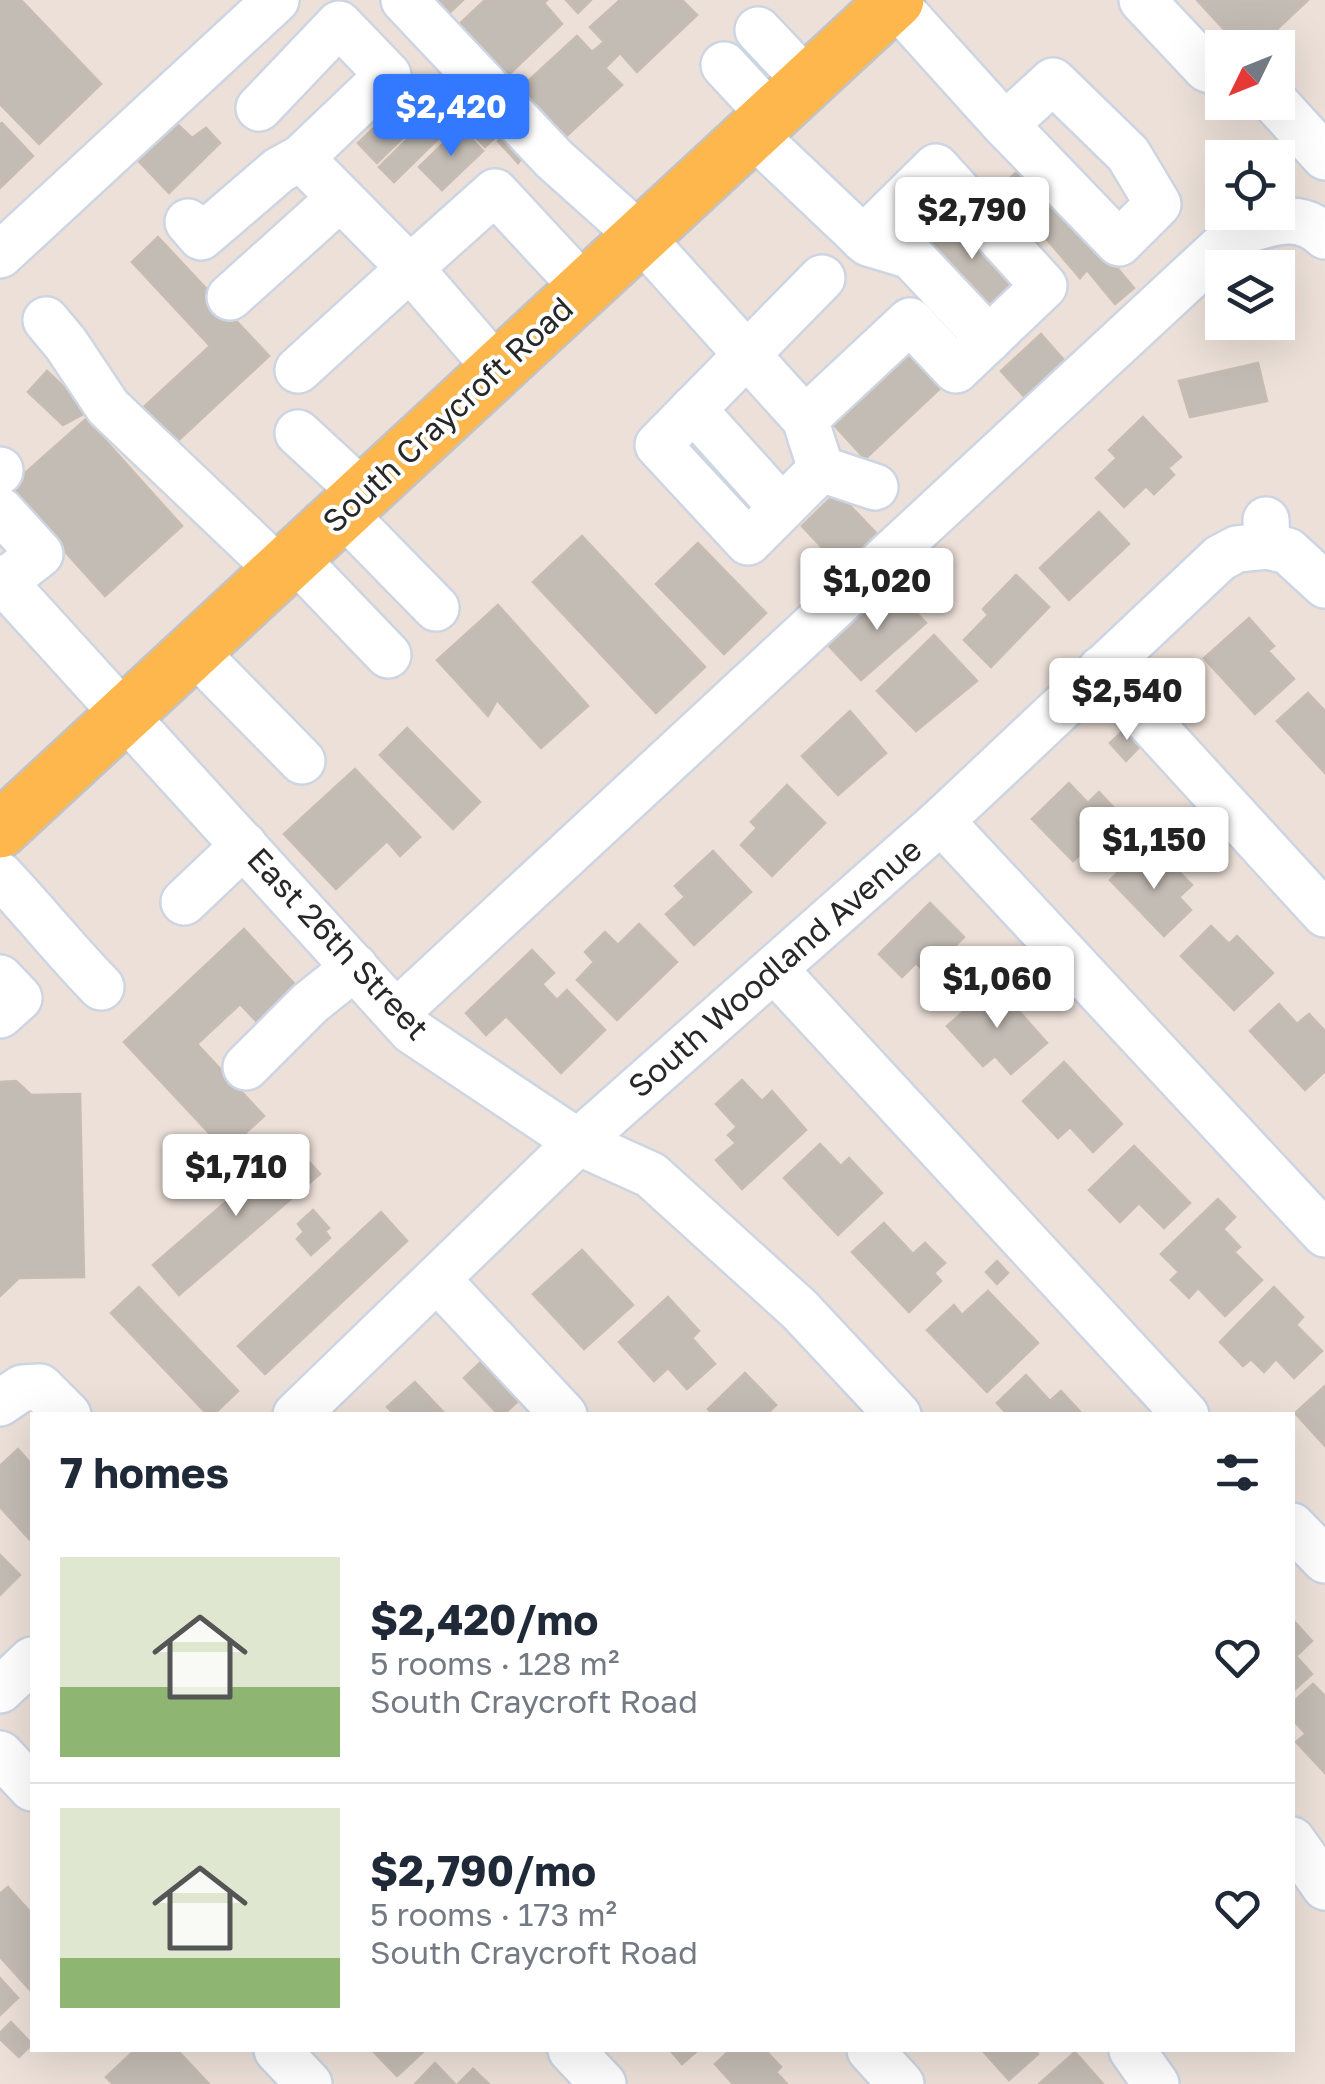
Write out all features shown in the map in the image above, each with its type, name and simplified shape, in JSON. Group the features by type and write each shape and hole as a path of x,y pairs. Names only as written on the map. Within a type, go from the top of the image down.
{"main road":[{"name":"South Craycroft Road","path":"0,830 777,110 881,5"}],"street":[{"path":"0,255 276,0"},
{"path":"404,0 554,159 640,236 805,418 821,469"},
{"path":"1142,0 1205,67"},
{"path":"881,5 1004,124"},
{"path":"188,222 201,237 279,170 301,158 388,75 339,24 259,108"},
{"path":"758,30 777,110"},
{"path":"724,65 777,110 862,239 910,256 989,340"},
{"path":"1291,120 1325,157"},
{"path":"301,158 410,268 497,369"},
{"path":"805,418 910,321 966,380 989,340 1044,286 936,167 862,239"},
{"path":"298,370 495,192 584,288"},
{"path":"230,297 340,198"},
{"path":"396,1013 1237,233 1290,218 1325,236"},
{"path":"821,469 748,542 658,446 822,278"},
{"path":"46,320 108,407 388,655"},
{"path":"298,433 436,608"},
{"path":"821,469 875,487"},
{"path":"0,510 40,554 2,580"},
{"name":"South Woodland Avenue","path":"299,1412 578,1142 941,821 1220,558 1266,533 1325,585"},
{"name":"East 26th Street","path":"2,580 412,1030 578,1142 651,1175 800,1310 895,1412"},
{"path":"193,650 302,761"},
{"path":"1101,669 1325,914"},
{"path":"941,821 1325,1234"},
{"path":"184,902 244,844"},
{"path":"0,875 100,987"},
{"path":"246,1067 310,1003 355,967"},
{"path":"774,968 1183,1412"},
{"path":"0,978 19,998 0,1015"},
{"path":"437,1279 561,1412"},
{"path":"0,1403 22,1388 40,1387 65,1412"},
{"path":"1295,1529 1325,1560"},
{"path":"0,1690 30,1662"},
{"path":"0,1754 30,1786"},
{"path":"1295,1844 1325,1887"},
{"path":"279,2052 309,2084"},
{"path":"573,2052 603,2084"},
{"path":"872,2052 902,2084"},
{"path":"1133,2052 1156,2084"}],"building":[{"path":"0,0 21,0 101,84 39,144 0,104"},
{"path":"422,0 463,0 441,21"},
{"path":"485,0 547,0 544,3 562,24 501,82 452,31"},
{"path":"566,0 591,0 578,13"},
{"path":"620,0 682,0 697,15 637,72 620,53 605,68 622,85 561,141 516,92 577,36 592,52 604,42 590,27"},
{"path":"1197,0 1308,0 1276,30 1224,30"},
{"path":"459,78 505,128 485,147 438,97"},
{"path":"403,100 422,119 377,163 358,143"},
{"path":"427,120 442,135 394,182 379,167"},
{"path":"0,124 33,156 0,188"},
{"path":"177,124 192,138 206,128 220,143 169,193 133,155 155,136 160,141"},
{"path":"460,127 483,151 442,190 419,167"},
{"path":"510,130 529,150 518,163 498,141"},
{"path":"1028,162 1134,288 1115,304 1087,270 1080,278 1001,186"},
{"path":"946,213 1020,288 997,310 924,234"},
{"path":"158,237 269,356 168,450 135,415 210,346 132,262"},
{"path":"1041,334 1069,366 1029,402 1001,371"},
{"path":"919,347 949,380 865,459 835,426"},
{"path":"1258,363 1267,401 1190,417 1179,381"},
{"path":"47,371 89,411 63,425 28,392"},
{"path":"1143,417 1181,457 1168,468 1174,475 1154,494 1146,486 1124,507 1096,478 1117,458 1109,450"},
{"path":"86,419 182,526 105,596 8,488"},
{"path":"837,492 876,533 840,567 802,526"},
{"path":"1099,512 1129,544 1069,600 1040,568"},
{"path":"582,536 705,667 656,713 533,582"},
{"path":"698,543 766,613 724,654 656,584"},
{"path":"1016,575 1049,607 991,667 964,640 988,615 983,609"},
{"path":"890,585 926,623 861,680 829,646"},
{"path":"498,605 588,706 541,748 497,700 488,716 437,660"},
{"path":"1249,618 1274,646 1268,651 1294,679 1255,714 1204,658"},
{"path":"934,635 977,681 916,731 877,691"},
{"path":"1308,693 1325,711 1325,773 1277,721"},
{"path":"850,711 886,753 838,795 802,756"},
{"path":"1129,725 1145,741 1126,761 1110,743"},
{"path":"407,728 480,802 453,829 380,755"},
{"path":"355,769 420,837 400,856 387,841 336,889 284,834"},
{"path":"1069,783 1088,803 1099,792 1130,825 1092,862 1083,852 1073,861 1032,819"},
{"path":"787,785 825,823 772,876 741,845 757,828 751,822"},
{"path":"713,851 751,892 694,945 666,914 685,897 675,886"},
{"path":"1138,853 1158,874 1170,863 1192,885 1179,897 1191,910 1164,936 1110,880"},
{"path":"930,903 964,937 952,949 975,973 950,997 916,963 902,977 879,954"},
{"path":"639,924 677,962 617,1020 577,980 594,962 585,952 605,932 618,945"},
{"path":"1211,926 1229,944 1237,936 1273,973 1234,1010 1181,956"},
{"path":"244,929 299,989 260,1025 240,1004 197,1044 264,1116 226,1151 124,1042"},
{"path":"532,950 554,973 542,984 557,1000 567,990 605,1030 561,1073 506,1016 486,1035 466,1013"},
{"path":"995,984 1047,1043 1011,1074 995,1056 983,1066 947,1026"},
{"path":"1279,1004 1297,1024 1309,1014 1325,1031 1325,1071 1305,1090 1250,1031"},
{"path":"1064,1062 1122,1124 1093,1152 1070,1127 1058,1138 1023,1101"},
{"path":"742,1080 762,1101 772,1091 806,1130 742,1189 716,1160 736,1143 728,1135 737,1127 716,1104"},
{"path":"16,1081 31,1095 80,1094 84,1277 19,1278 0,1296 0,1082"},
{"path":"293,1144 320,1174 179,1295 153,1265"},
{"path":"820,1144 841,1166 849,1158 882,1193 838,1235 784,1178"},
{"path":"1134,1146 1190,1203 1164,1228 1139,1203 1120,1222 1089,1190"},
{"path":"1218,1199 1235,1217 1223,1229 1240,1247 1234,1252 1262,1280 1225,1316 1198,1288 1189,1298 1171,1280 1179,1272 1161,1254"},
{"path":"313,1210 329,1228 325,1231 330,1238 311,1255 297,1239 304,1232 298,1224"},
{"path":"381,1212 407,1241 265,1374 238,1346"},
{"path":"884,1223 913,1254 925,1243 945,1263 934,1273 941,1281 909,1312 852,1252"},
{"path":"582,1250 633,1305 584,1349 533,1294"},
{"path":"997,1261 1008,1273 997,1284 986,1272"},
{"path":"139,1287 238,1391 216,1412 205,1412 111,1313"},
{"path":"1274,1287 1303,1317 1296,1325 1322,1351 1294,1378 1276,1359 1264,1372 1251,1359 1243,1366 1220,1342"},
{"path":"988,1291 1038,1343 987,1392 927,1330 954,1305 962,1315"},
{"path":"668,1297 699,1331 692,1338 715,1364 687,1389 668,1368 654,1381 619,1342"},
{"path":"491,1352 528,1392 506,1412 496,1412 464,1378"},
{"path":"745,1373 776,1405 769,1412 708,1409"},
{"path":"1026,1375 1050,1401 1061,1391 1080,1412 1005,1412 997,1403"},
{"path":"415,1382 443,1412 392,1412 387,1407"},
{"path":"1325,1386 1325,1446 1295,1413"},
{"path":"18,1449 30,1463 30,1540 0,1507 0,1466"},
{"path":"0,1555 20,1575 0,1595"},
{"path":"1295,1622 1312,1641 1296,1656 1312,1674 1295,1689"},
{"path":"1313,1684 1325,1696 1325,1773 1296,1742 1306,1734 1295,1722 1295,1700"},
{"path":"8,1887 30,1912 30,1990 0,1957 0,1894"},
{"path":"0,1978 18,1998 0,2015"},
{"path":"11,2022 30,2046 19,2057 0,2039 0,2033"},
{"path":"133,2052 179,2052 209,2084 113,2084 106,2077"},
{"path":"374,2052 423,2052 397,2076"},
{"path":"672,2052 696,2052 682,2064"},
{"path":"728,2052 767,2052 781,2067 776,2072 787,2084 733,2084 715,2064"},
{"path":"984,2052 1038,2054 1009,2080"},
{"path":"1075,2052 1103,2084 1039,2084"},
{"path":"435,2063 455,2084 415,2084"},
{"path":"473,2069 489,2084 458,2084"}]}
